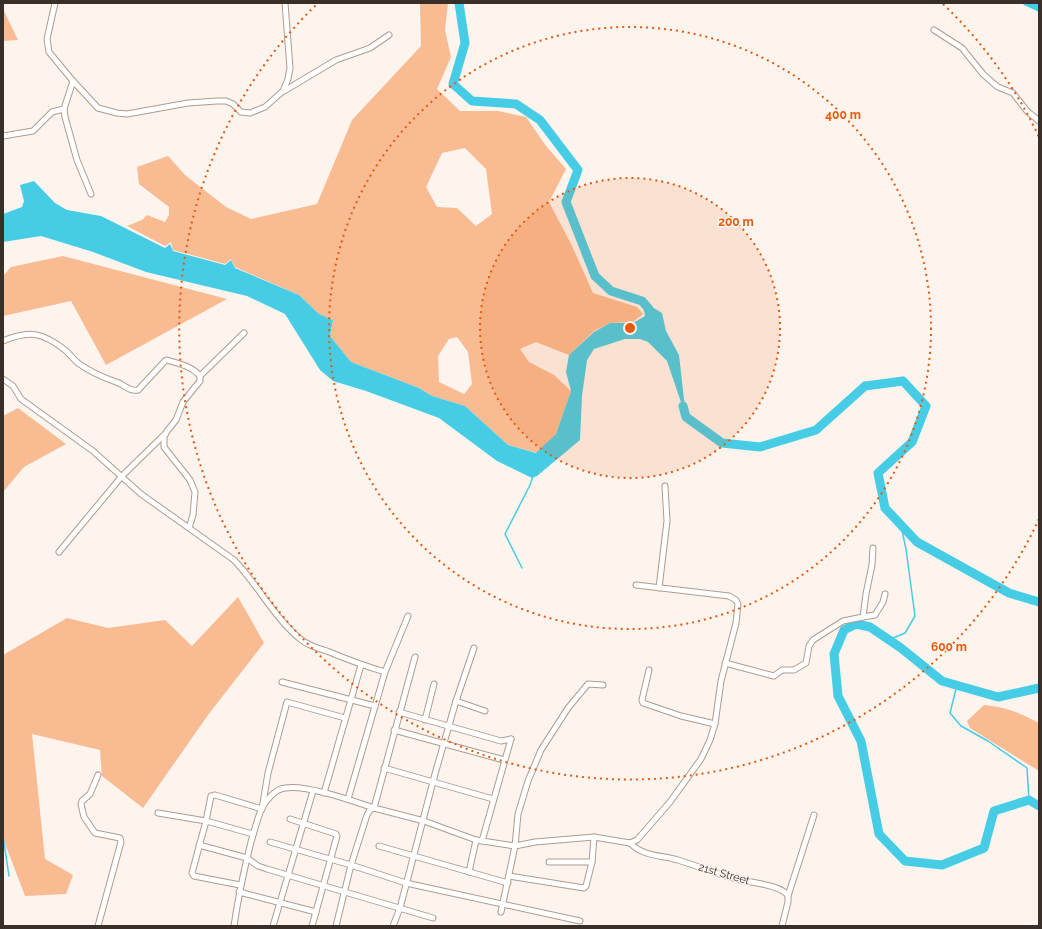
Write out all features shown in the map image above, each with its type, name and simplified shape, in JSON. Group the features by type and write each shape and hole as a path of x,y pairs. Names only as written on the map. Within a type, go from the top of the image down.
{"street":[{"path":"55,3 47,44 49,52 98,108 117,113 128,114 194,103 217,101 226,101 233,104 241,112 250,113 265,107 283,91 336,60 370,48 389,35"},
{"path":"283,91 288,79 290,68 285,3"},
{"path":"934,30 962,48 983,74 998,87 1013,93 1027,111 1039,121"},
{"path":"73,81 64,109 77,160 91,194"},
{"path":"3,136 33,131 52,112 64,109"},
{"path":"3,341 28,333 40,336 66,351 78,363 99,376 116,382 133,391 138,390 167,360 188,366 197,371 200,376 200,381 183,402 176,420 165,434 122,476 59,552"},
{"path":"200,376 244,334"},
{"path":"3,379 13,386 21,399 93,451 141,494 234,560 247,574 276,614 300,639 308,644 361,665 385,672"},
{"path":"165,434 164,447 190,480 195,492 193,515 189,528"},
{"path":"659,588 667,521 665,486"},
{"path":"863,617 872,566 873,548"},
{"path":"262,809 271,796 283,788 293,787 348,799 374,808 424,821 479,840 515,846 535,842 594,837 630,843 637,840 686,781 701,759 710,740 715,724 725,663 736,623 738,604 736,600 729,596 636,585"},
{"path":"725,663 774,676 782,670 794,670 806,663 809,646 814,640 843,621 875,615 883,602 885,594"},
{"path":"348,799 385,672 408,616"},
{"path":"393,926 400,908 415,856 456,701 474,648"},
{"path":"336,926 351,865 367,815 370,810 374,808 415,657"},
{"path":"324,793 361,665"},
{"path":"649,670 642,700 643,704 681,716 715,724"},
{"path":"282,682 375,706"},
{"path":"425,720 434,684"},
{"path":"501,912 510,876 518,814 528,781 541,750 568,708 588,684 603,684"},
{"path":"456,701 485,711"},
{"path":"234,926 240,885 262,809 268,773 287,702 345,718"},
{"path":"399,712 500,741 511,739 469,872"},
{"path":"394,730 504,760"},
{"path":"384,768 493,799"},
{"path":"98,775 90,794 82,801 81,804 84,817 95,833 120,838 121,842 98,926"},
{"path":"273,926 313,791"},
{"path":"240,885 194,876 192,873 211,796 213,795 262,809"},
{"path":"158,813 206,821 254,834"},
{"path":"782,926 788,896 814,815"},
{"path":"290,819 336,834 324,885 312,926"},
{"path":"510,876 584,888 586,886 592,862 594,837"},
{"path":"270,842 351,865 406,883 580,921"},
{"name":"21st Street","path":"630,843 639,851 650,855 680,861 744,881 767,885 784,891 788,896"},
{"path":"199,845 247,858 251,863 258,866 433,918"},
{"path":"379,846 508,883"},
{"path":"549,862 592,862"},
{"path":"239,892 316,912"}],"shaded area":[{"path":"416,3 448,3 445,30 451,57 437,89 460,111 498,111 526,117 546,146 566,169 549,202 572,246 593,293 637,307 643,314 633,322 610,323 594,331 569,355 536,342 520,349 529,362 554,375 571,391 556,434 537,453 508,445 465,406 432,396 419,388 351,362 330,336 333,320 319,314 299,295 235,267 231,259 225,264 173,250 171,242 165,246 127,226 142,220 147,215 165,222 169,215 169,207 139,184 137,167 168,156 185,175 226,207 251,219 317,204 352,120 421,46 420,4","holes":["465,148 486,169 492,214 476,226 457,208 437,207 426,187 442,153","457,337 468,352 472,384 464,394 439,382 438,356 449,339"]},
{"path":"3,9 18,40 3,41"},
{"path":"63,256 227,299 106,365 71,301 3,316 3,276 11,267"},
{"path":"18,408 66,444 24,467 3,492 3,416"},
{"path":"238,597 264,643 208,715 143,808 102,776 100,750 32,734 45,859 73,875 66,894 25,896 3,838 3,655 67,618 108,628 165,620 192,646"},
{"path":"984,705 1013,711 1039,723 1039,771 970,728 967,721"}],"water":[{"path":"1022,3 1039,3 1039,12 1024,5"},
{"path":"34,181 55,203 67,210 101,216 165,248 170,244 173,251 225,265 231,260 235,268 299,295 319,314 333,320 330,336 351,362 419,388 432,396 465,406 508,445 536,453 556,434 571,391 566,372 569,355 594,332 610,323 633,323 645,316 642,301 662,313 666,331 679,355 686,417 667,361 648,342 640,339 625,339 594,349 587,360 582,396 580,440 537,476 532,478 497,461 439,418 366,391 333,381 320,370 285,314 247,296 146,272 93,252 41,236 3,242 3,214 22,207 24,201 20,185"}],"waterway":[{"path":"459,3 465,43 453,84 472,101 516,104 540,120 578,170 566,202 595,276 611,291 642,301 649,309"},
{"path":"683,406 686,417 722,443 760,447 816,430 865,386 903,381 926,406 912,442 878,473 885,508 917,542 1009,593 1039,602"},
{"path":"522,568 505,534 530,485 533,476"},
{"path":"888,640 905,633 915,616 906,549 901,526"},
{"path":"1039,688 998,697 942,681 901,648 870,627 856,624 844,630 834,654 838,696 861,741 879,834 905,861 942,865 984,848 994,811 1029,800 1039,806"},
{"path":"957,685 950,713 961,726 988,741 1027,768 1029,800"},
{"path":"3,836 9,876"}]}
